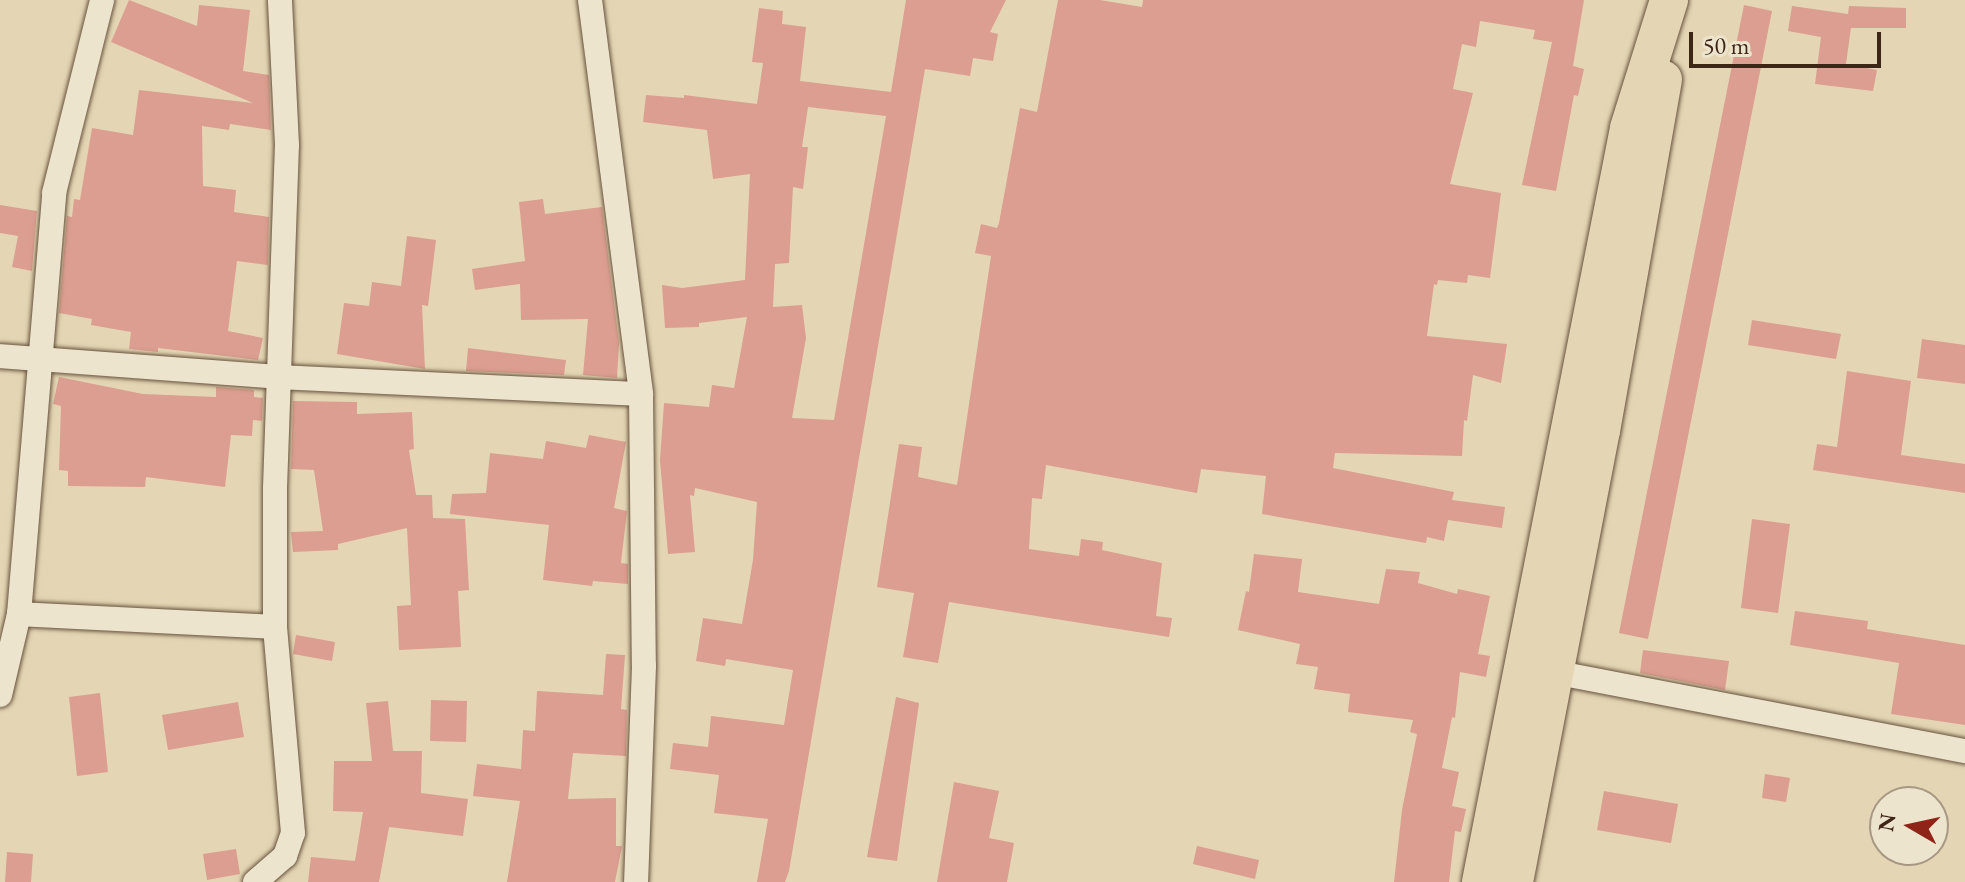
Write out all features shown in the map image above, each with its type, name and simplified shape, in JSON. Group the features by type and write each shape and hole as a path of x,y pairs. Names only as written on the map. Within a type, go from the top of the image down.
{"main road":[{"path":"1481,882 1538,669 1656,131 1672,0"},
{"path":"1514,882 1538,669"}],"street":[{"path":"0,695 19,614 41,358 44,280 54,193 102,0"},
{"path":"255,882 285,856 293,833 275,627 287,145 280,0"},
{"path":"590,0 641,394 644,666 636,882"},
{"path":"0,356 279,377 641,394"},
{"path":"19,614 275,627"},
{"path":"1538,669 1965,751"}],"building":[{"path":"129,0 197,26 199,5 250,10 243,71 269,75 271,130 230,124 229,130 202,126 203,186 236,190 234,212 269,217 268,265 237,261 228,331 263,338 258,360 158,348 158,352 129,349 131,332 91,325 92,319 59,313 67,216 72,217 74,199 80,200 92,128 133,135 139,90 253,103 111,42"},
{"path":"906,0 1006,0 990,32 998,34 993,61 973,58 970,76 925,69 789,871 785,882 757,882 768,819 714,813 719,775 670,769 673,743 708,747 711,716 784,725 793,670 726,659 725,666 696,661 703,618 742,624 753,560 757,502 695,488 694,496 690,495 695,552 668,554 660,460 664,403 709,407 712,385 734,388 747,317 699,323 699,327 665,328 662,285 682,288 745,280 750,174 713,179 707,130 643,122 646,95 684,98 684,95 757,104 763,63 752,62 759,8 783,11 782,24 806,27 800,81 891,92","holes":["808,107 886,116 834,420 792,418 806,338 802,305 773,307 775,264 789,263 793,187 803,189 808,147 802,147"]},
{"path":"1058,0 1100,0 1142,7 1143,0 1584,0 1573,66 1584,69 1578,96 1574,95 1556,191 1522,185 1552,42 1533,39 1535,30 1480,21 1476,47 1462,44 1453,89 1473,93 1450,184 1501,193 1490,278 1468,275 1467,283 1438,280 1437,285 1434,284 1427,336 1507,344 1501,383 1473,375 1467,421 1464,420 1462,456 1335,453 1333,468 1454,492 1452,500 1505,507 1502,528 1448,520 1444,541 1427,537 1426,543 1262,514 1266,476 1201,469 1197,493 1046,465 1042,499 1032,498 1029,549 1079,556 1081,539 1103,542 1102,550 1162,563 1156,616 1172,618 1169,637 949,602 938,663 903,657 914,593 877,587 899,444 922,447 918,477 957,485 991,256 975,253 981,224 997,228 999,223 1020,108 1037,112"},
{"path":"1744,5 1772,11 1648,639 1619,633"},
{"path":"1792,6 1848,14 1849,6 1906,8 1906,28 1851,28 1846,64 1877,70 1873,91 1815,84 1821,37 1788,31"},
{"path":"543,199 545,214 602,207 619,343 617,378 583,375 588,319 521,320 520,284 475,290 472,269 525,261 519,202"},
{"path":"0,205 37,211 32,271 12,267 18,236 0,233"},
{"path":"407,236 436,240 428,306 422,305 425,369 337,354 344,303 369,306 372,282 401,286"},
{"path":"1752,320 1841,334 1836,359 1748,345"},
{"path":"1922,339 1965,345 1965,384 1917,378"},
{"path":"468,348 566,360 564,375 466,371"},
{"path":"1847,371 1911,381 1901,455 1965,464 1965,493 1813,470 1817,444 1837,447"},
{"path":"59,377 143,394 216,397 216,387 254,390 254,397 263,398 262,421 253,420 252,436 231,435 225,487 146,477 145,487 68,486 68,471 59,470 61,406 53,404"},
{"path":"293,401 357,402 357,414 412,412 414,449 409,450 416,495 432,495 433,518 465,519 469,590 458,591 461,647 399,650 397,606 411,605 407,528 338,544 338,550 293,552 291,532 323,531 314,470 291,469"},
{"path":"589,435 626,442 614,508 627,511 621,563 628,564 628,584 593,581 592,586 543,580 549,525 450,514 452,494 486,493 490,453 543,459 546,441 586,448"},
{"path":"1752,519 1790,524 1778,613 1741,608"},
{"path":"1254,554 1302,559 1298,592 1379,604 1386,569 1420,572 1418,583 1457,594 1458,589 1490,596 1478,654 1490,656 1486,677 1460,672 1455,718 1452,717 1442,768 1459,772 1452,806 1466,809 1461,832 1455,831 1449,882 1394,882 1402,810 1417,734 1410,732 1413,720 1348,712 1350,694 1314,689 1318,667 1296,664 1300,644 1238,630 1246,591 1249,592"},
{"path":"1795,611 1868,621 1867,629 1965,645 1965,725 1891,714 1899,663 1790,645"},
{"path":"296,635 335,642 332,661 293,654"},
{"path":"1643,650 1729,661 1725,690 1640,673"},
{"path":"606,654 625,655 621,709 627,710 626,756 573,753 568,799 616,798 616,846 622,846 615,882 507,882 520,801 473,796 477,764 521,769 523,730 535,731 537,691 603,695"},
{"path":"100,693 108,772 77,776 69,697"},
{"path":"896,697 919,703 897,861 867,857"},
{"path":"431,700 467,701 466,742 430,741"},
{"path":"388,701 393,751 422,751 421,793 468,799 463,836 389,827 379,882 308,882 311,857 355,861 363,812 333,811 334,761 372,761 366,703"},
{"path":"238,702 244,737 168,750 162,715"},
{"path":"1765,774 1790,778 1786,802 1762,798"},
{"path":"954,782 999,791 989,838 1014,843 1007,882 937,882"},
{"path":"1604,791 1678,804 1671,843 1597,830"},
{"path":"1197,846 1259,860 1255,879 1193,864"},
{"path":"236,849 240,874 207,880 203,854"},
{"path":"7,852 33,854 31,882 5,882"}]}
